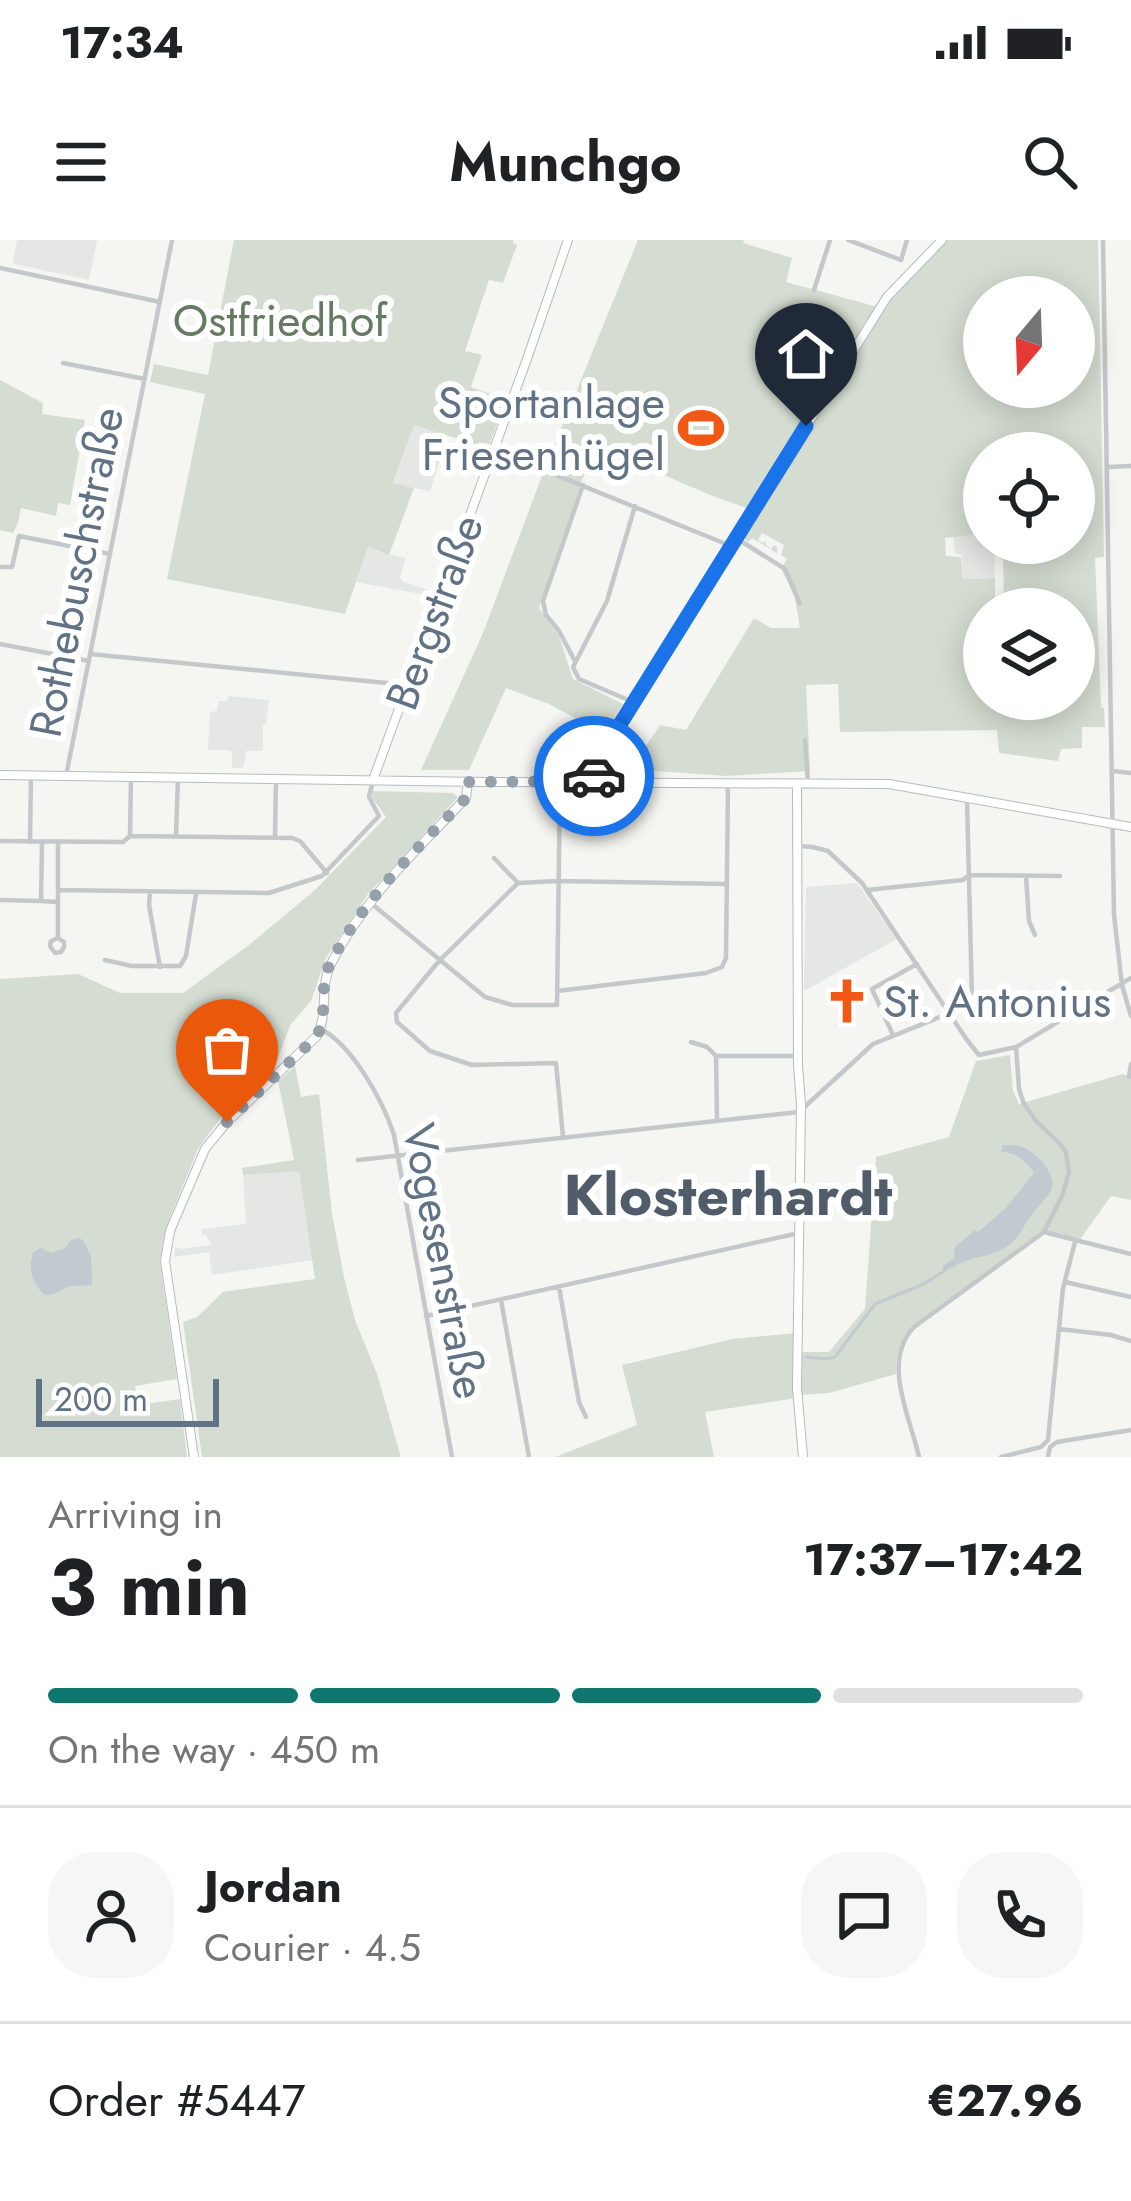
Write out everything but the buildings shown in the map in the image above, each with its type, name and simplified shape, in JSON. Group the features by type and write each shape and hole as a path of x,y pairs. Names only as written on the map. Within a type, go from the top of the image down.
{"street":[{"name":"Rothebuschstraße","path":"66,776 172,240"},
{"name":"Bergstraße","path":"373,780 568,240"},
{"path":"814,290 830,240"},
{"path":"848,240 901,260 910,271"},
{"path":"901,260 907,240"},
{"path":"594,781 599,759 887,297 942,240"},
{"path":"1102,240 1114,915 1122,985 1131,1016"},
{"path":"0,268 160,302"},
{"name":"Rothebuschstraße","path":"63,363 145,379"},
{"path":"494,450 733,542 785,568 800,604"},
{"path":"1107,466 1131,466"},
{"path":"575,661 546,615 543,601 583,485"},
{"path":"633,703 579,679 573,670 611,590 634,506"},
{"path":"0,566 12,566 19,536 110,554"},
{"path":"0,644 90,657 407,685"},
{"path":"803,1457 797,1388 798,846 806,740"},
{"path":"1112,771 1131,772"},
{"path":"0,775 898,784 1131,827"},
{"path":"30,842 32,775"},
{"path":"130,836 131,777"},
{"path":"176,836 178,777"},
{"path":"275,838 276,779"},
{"path":"58,890 264,894 327,873 379,816 369,797 373,780"},
{"path":"369,902 496,1003 556,1005 560,781"},
{"path":"194,1457 166,1270 167,1240 205,1149 321,1029 327,973 369,902 466,798 462,782"},
{"path":"557,991 706,973 722,967 726,958 728,783"},
{"path":"358,1160 799,1112 864,1051 972,999 968,798"},
{"path":"0,841 123,842 130,836 296,839 327,873"},
{"path":"41,901 42,842"},
{"path":"58,842 58,938"},
{"path":"798,846 828,851 867,890 980,1055 1016,1047 1131,978"},
{"path":"494,858 518,884"},
{"path":"867,890 963,880 969,875 1060,876"},
{"path":"1026,876 1029,921 1035,935"},
{"path":"563,1137 556,1063 472,1065 430,1051 397,1022 396,1013 439,961 518,884 726,884"},
{"path":"150,892 160,967"},
{"path":"105,960 176,967 185,960 196,893"},
{"path":"0,900 58,902"},
{"path":"893,1035 872,989 917,964"},
{"name":"Vogesenstraße","path":"321,1029 336,1037 380,1098 398,1154 452,1457"},
{"path":"691,1042 716,1056 798,1056"},
{"path":"919,1457 898,1374 904,1339 1044,1232 1069,1172 1062,1145 1022,1098 1016,1047"},
{"path":"716,1056 717,1120"},
{"path":"1129,1077 1131,1064"},
{"path":"1044,1232 1131,1254"},
{"path":"426,1316 799,1233"},
{"path":"1048,1457 1059,1329 1075,1242"},
{"path":"1065,1282 1131,1298"},
{"path":"560,1287 579,1402 586,1417"},
{"path":"501,1300 529,1457"},
{"path":"1059,1329 1131,1341"},
{"path":"1001,1457 1131,1430"}],"shaded area":[{"path":"17,240 97,240 89,280 13,264"},
{"path":"414,425 448,435 430,491 393,484"},
{"path":"963,536 963,564 995,564 995,578 963,579 962,555 955,553 953,537"},
{"path":"368,547 406,558 402,581 434,592 432,596 356,582"},
{"path":"229,696 269,700 263,751 246,751 243,768 232,768 230,750 208,750 210,712 217,711 219,701"},
{"path":"857,883 897,939 804,991 806,887"},
{"path":"1003,1145 1031,1151 1050,1173 1052,1188 1008,1246 942,1272 954,1258 955,1247 1006,1208 1034,1173 1020,1158 1001,1152"},
{"path":"299,1170 313,1260 212,1275 209,1252 174,1257 175,1247 211,1245 202,1229 246,1224 243,1175"},
{"path":"79,1238 91,1256 92,1284 45,1295 32,1275 33,1252 41,1248 51,1253"}],"green space":[{"name":"Ostfriedhof","path":"234,240 513,240 517,245 503,283 489,280 465,351 482,355 471,387 506,400 488,448 414,425 393,483 414,488 389,555 368,547 345,614 167,579 205,394 150,382 154,364 208,375"},
{"path":"638,240 744,240 792,258 786,282 885,309 903,282 947,240 1098,240 1104,557 1095,558 1105,727 1082,727 1082,748 1061,749 1058,761 999,753 997,730 840,732 838,684 806,685 810,771 726,776 642,770 642,752 660,725 686,730 754,618 771,628 800,628 794,593 781,569 787,559 781,555 784,545 762,533 758,540 765,540 771,549 777,547 777,553 743,537 752,510 594,445 539,608 559,636 573,679 623,704 604,734 549,704 506,688 469,770 421,770 483,633","holes":["963,432 1095,432 1095,564 1003,564 1004,588 1095,588 1095,720 963,720 963,588 995,588 995,578 963,579 961,557 946,556 945,538 963,536"]},
{"path":"0,380 43,403 42,414 85,420 70,505 58,503 56,516 21,508 13,533 0,530"},
{"path":"371,791 453,793 458,797 368,894 326,958 311,1001 291,1024 273,1070 219,1120 198,1149 170,1217 160,1263 177,1379 135,1386 138,1405 180,1399 187,1457 0,1457 0,979 78,974 120,993 183,993 315,890 386,817"},
{"path":"1010,1055 1019,1104 1123,1074 1131,1077 1131,1200 1111,1196 1079,1241 1042,1231 913,1326 900,1348 896,1374 829,1393 799,1395 799,1352 829,1352 865,1309 876,1157 949,1137 976,1061"},
{"path":"295,1066 301,1097 319,1094 344,1277 401,1457 202,1457 183,1322 197,1317 223,1292 315,1279 299,1171 243,1175 242,1168 294,1160 278,1081"},
{"path":"796,1333 797,1398 705,1412 714,1457 555,1457 637,1425 622,1365 733,1339"}],"waterway":[{"path":"807,1357 835,1357 875,1304 944,1271"}],"way so far":[{"path":"227,1122 317,1036 325,1017 324,988 331,963 381,886 466,798 467,782 594,781 594,776"}],"place":[{"name":"Sportanlage Friesenhügel","path":"701,428"},
{"name":"St. Antonius","path":"847,1001"}],"district":[{"name":"Klosterhardt","path":"728,1195"}],"route":[{"path":"594,776 604,750 806,426"}]}
